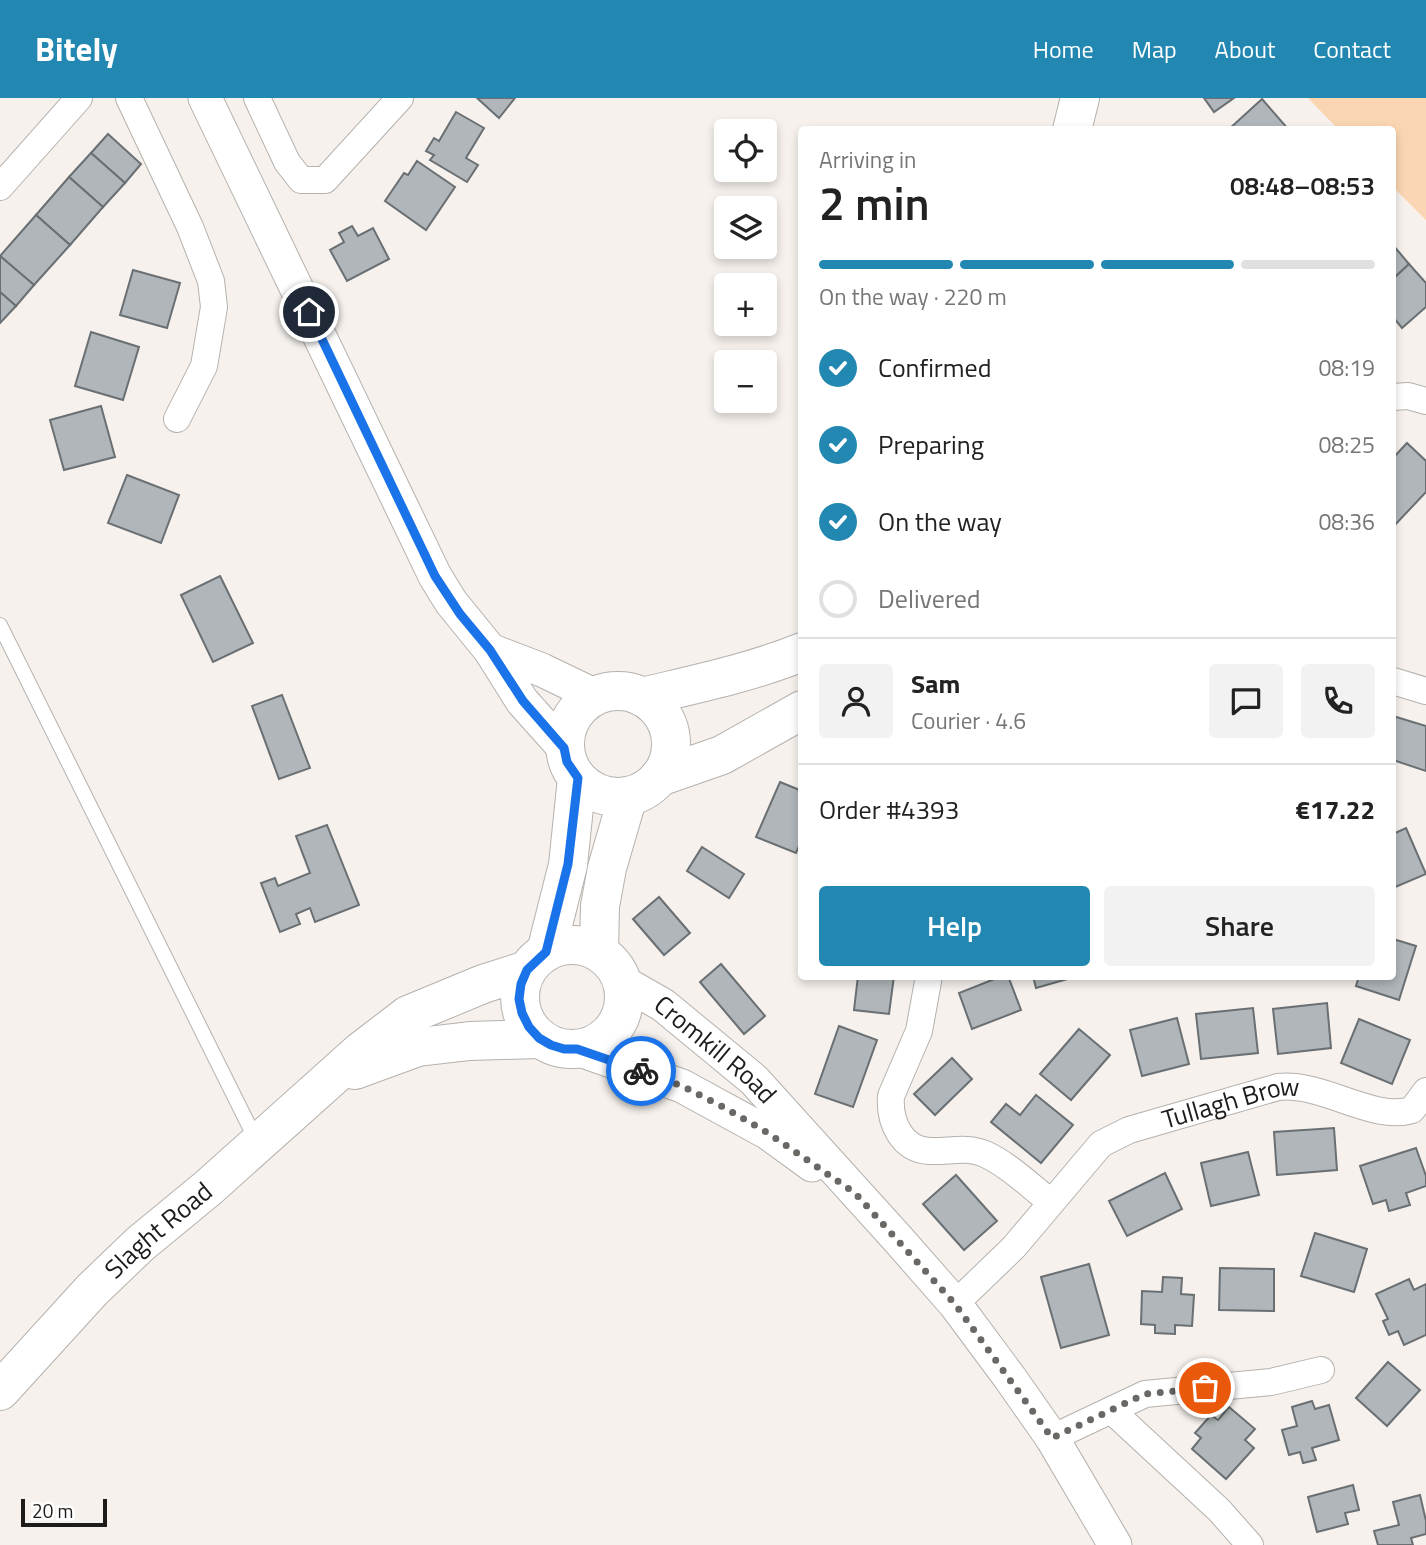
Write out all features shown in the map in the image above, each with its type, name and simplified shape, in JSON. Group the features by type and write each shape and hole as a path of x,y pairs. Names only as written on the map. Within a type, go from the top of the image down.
{"main road":[{"path":"1073,126 1080,98"},
{"path":"642,697 772,664 798,654"},
{"path":"615,691 642,697 660,712 670,733 669,756 644,786 605,881 600,906 610,967 624,1005 619,1019 612,1031 602,1040 577,1049 564,1049 539,1038 529,1027 521,1006 521,984 536,961 568,864 571,763 565,734 578,709 596,696 615,691"},
{"path":"571,763 596,792 609,797 722,755 798,712"},
{"path":"536,961 567,945 589,948 610,967"},
{"name":"Slaght Road","path":"0,1391 111,1271 361,1051 408,1015 536,961"},
{"name":"Slaght Road","path":"327,1081 418,1047 470,1041 539,1038"}],"street":[{"path":"0,187 79,98"},
{"path":"129,98 190,227 211,281 214,307 204,366 177,419"},
{"path":"205,98 435,576 451,602 490,650 523,701 571,763"},
{"path":"257,98 287,162 301,180 325,180 400,98"},
{"path":"1396,397 1408,396 1426,401"},
{"path":"490,650 542,670 596,696"},
{"path":"1396,682 1426,691"},
{"name":"Cromkill Road","path":"610,967 670,1011 754,1080 955,1304 1052,1438 1115,1545"},
{"path":"928,980 917,1038 891,1096 890,1107 898,1134 906,1142 928,1152 968,1150 985,1154 1051,1202"},
{"name":"Cromkill Road","path":"577,1049 682,1086 725,1108 768,1133 855,1193"},
{"name":"Tullagh Brow","path":"955,1304 1014,1247 1101,1144 1129,1130 1196,1109 1293,1085 1373,1108 1403,1113 1412,1110 1426,1091"},
{"path":"1052,1438 1145,1394 1271,1382 1321,1370"},
{"path":"1111,1410 1219,1510 1250,1545"}],"lane":[{"path":"0,625 257,1143"}],"shaded area":[{"path":"1308,98 1426,98 1426,220 1396,190 1396,126 1335,126"}],"building":[{"path":"477,98 515,98 499,118"},
{"path":"1204,98 1234,98 1214,112"},
{"path":"1262,99 1286,126 1232,126"},
{"path":"456,112 484,128 466,158 478,165 467,182 430,160 434,155 426,151 434,138 439,141"},
{"path":"108,134 141,164 125,183 91,153"},
{"path":"91,153 125,183 103,207 69,177"},
{"path":"417,161 455,187 426,230 385,201 404,173 408,175"},
{"path":"69,177 103,207 70,245 36,215"},
{"path":"36,215 70,245 34,285 0,256"},
{"path":"352,226 358,236 373,228 389,259 347,281 330,250 344,242 339,233"},
{"path":"1396,249 1409,264 1396,276"},
{"path":"0,256 34,285 16,306 0,292"},
{"path":"1409,264 1426,283 1426,307 1402,328 1396,321 1396,276"},
{"path":"133,270 180,283 167,328 120,315"},
{"path":"0,292 16,306 0,323"},
{"path":"91,332 139,347 123,400 75,386"},
{"path":"101,406 115,457 64,470 50,420"},
{"path":"1407,443 1426,461 1426,492 1396,524 1396,455"},
{"path":"127,475 179,495 161,543 108,523"},
{"path":"220,576 253,643 213,662 181,595"},
{"path":"282,695 310,768 279,779 252,706"},
{"path":"1396,717 1426,726 1426,771 1396,761"},
{"path":"780,782 798,789 796,853 756,837"},
{"path":"327,825 359,905 315,922 310,908 296,914 300,924 280,932 261,883 275,878 278,886 310,873 296,836"},
{"path":"1406,828 1426,874 1396,887 1396,833"},
{"path":"702,847 744,874 729,898 687,871"},
{"path":"659,897 690,933 664,955 633,919"},
{"path":"1396,940 1416,946 1399,1000 1356,986 1358,980 1396,980"},
{"path":"721,964 765,1016 744,1034 700,982"},
{"path":"858,980 893,980 889,1014 854,1010"},
{"path":"992,980 1010,980 1021,1010 972,1029 959,993"},
{"path":"1034,980 1064,980 1036,988"},
{"path":"1327,1003 1331,1048 1278,1054 1273,1009"},
{"path":"1253,1008 1258,1053 1201,1059 1196,1014"},
{"path":"1177,1018 1189,1064 1142,1076 1130,1030"},
{"path":"1359,1019 1410,1040 1392,1084 1341,1063"},
{"path":"839,1026 877,1040 853,1107 815,1094"},
{"path":"1079,1029 1110,1055 1071,1100 1040,1074"},
{"path":"952,1058 972,1079 935,1115 914,1094"},
{"path":"1036,1095 1073,1125 1041,1163 991,1122 1006,1104 1020,1115"},
{"path":"1334,1128 1337,1170 1277,1175 1274,1132"},
{"path":"1416,1148 1426,1176 1426,1186 1406,1193 1410,1205 1389,1211 1386,1200 1373,1204 1360,1166"},
{"path":"1248,1152 1259,1195 1211,1206 1201,1163"},
{"path":"1165,1173 1182,1209 1127,1236 1109,1201"},
{"path":"956,1175 997,1221 964,1250 923,1204"},
{"path":"1315,1233 1367,1249 1354,1292 1301,1276"},
{"path":"1089,1264 1109,1335 1061,1348 1041,1277"},
{"path":"1220,1268 1274,1269 1274,1311 1219,1310"},
{"path":"1163,1277 1182,1278 1181,1294 1194,1295 1192,1326 1175,1325 1175,1334 1155,1333 1155,1325 1141,1324 1142,1291 1162,1292"},
{"path":"1409,1279 1414,1290 1426,1284 1426,1335 1404,1345 1398,1331 1389,1335 1383,1321 1388,1319 1376,1294"},
{"path":"1388,1362 1420,1390 1387,1426 1356,1398"},
{"path":"1312,1401 1315,1409 1329,1405 1339,1440 1312,1448 1316,1460 1303,1463 1300,1452 1289,1455 1282,1430 1297,1426 1292,1407"},
{"path":"1229,1407 1255,1429 1245,1440 1254,1448 1226,1479 1192,1449 1201,1438 1195,1433 1211,1415 1218,1420"},
{"path":"1353,1485 1359,1510 1345,1513 1348,1524 1317,1532 1308,1497"},
{"path":"1420,1495 1426,1534 1411,1538 1413,1545 1378,1545 1374,1531 1399,1525 1393,1502"}],"way so far":[{"path":"641,1071 682,1086 725,1108 768,1133 855,1193 955,1304 1052,1438 1145,1394 1205,1388"}],"route":[{"path":"309,312 435,576 468,626 490,650 523,701 564,748 567,762 578,778 568,864 546,952 527,970 521,984 519,999 522,1013 529,1027 539,1038 551,1045 577,1049 641,1071"}]}
